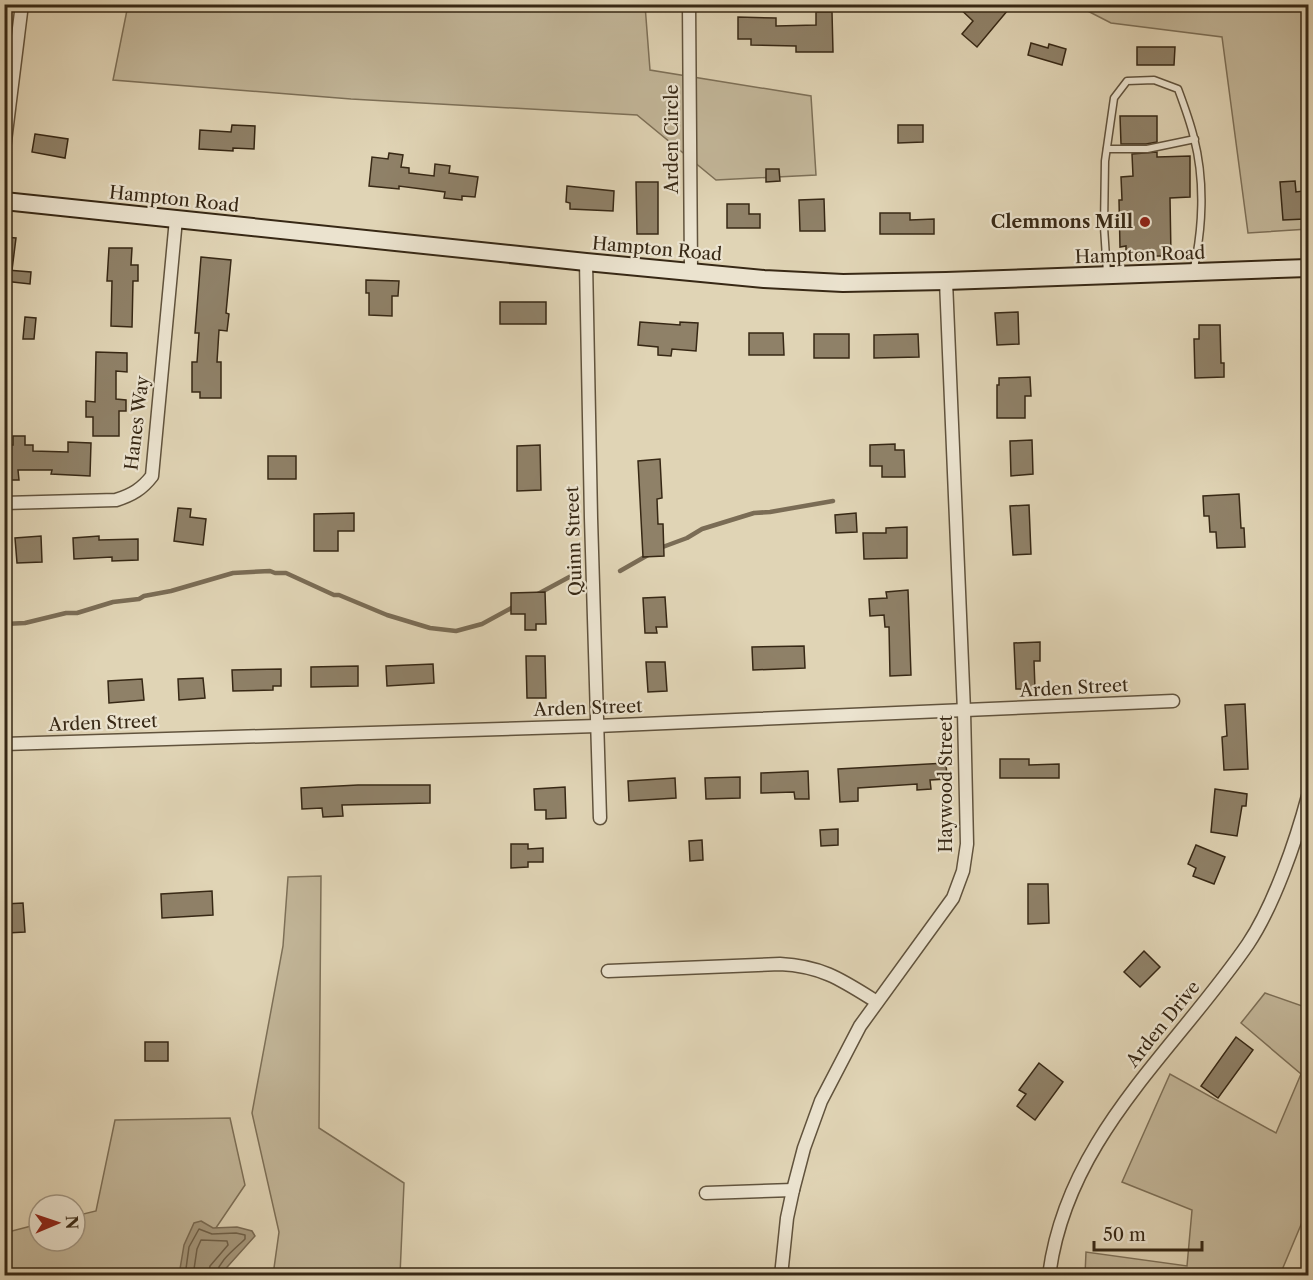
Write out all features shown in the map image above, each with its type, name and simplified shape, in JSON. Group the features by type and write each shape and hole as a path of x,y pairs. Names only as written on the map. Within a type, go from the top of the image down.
{"main road":[{"name":"Hampton Road","path":"4,201 586,262 843,283 1308,268"}],"street":[{"path":"4,149 22,4"},
{"name":"Arden Circle","path":"689,4 691,272"},
{"name":"Hanes Way","path":"4,503 117,500 143,488 152,476 176,219"},
{"name":"Quinn Street","path":"586,262 600,818"},
{"name":"Haywood Street","path":"781,1275 787,1218 793,1190 804,1148 821,1101 860,1026 953,898 963,871 967,844 964,711 946,281"},
{"name":"Arden Street","path":"4,744 597,726 1173,701"},
{"name":"Arden Drive","path":"1049,1275 1057,1231 1068,1198 1086,1163 1106,1129 1144,1076 1227,973 1249,941 1286,864 1308,796"},
{"path":"608,971 803,965 842,979 877,1002"},
{"path":"706,1193 793,1190"}],"lane":[{"path":"1107,276 1104,227 1105,161 1114,98 1127,81 1154,80 1178,89 1195,139 1200,180 1200,243 1193,272"},
{"path":"1107,149 1147,149 1195,139"}],"shaded area":[{"path":"128,5 645,5 650,70 811,96 816,175 716,180 637,115 351,99 113,80"},
{"path":"1076,5 1308,5 1308,229 1248,233 1222,37 1111,23"},
{"path":"321,876 319,1128 404,1183 400,1275 273,1275 279,1232 252,1113 283,946 288,877"},
{"path":"1265,993 1308,1008 1308,1208 1282,1270 1283,1275 1085,1275 1086,1252 1187,1266 1192,1210 1122,1182 1170,1074 1276,1133 1301,1074 1241,1023"},
{"path":"230,1118 245,1185 184,1275 5,1275 4,1233 27,1227 27,1253 87,1253 87,1213 96,1211 115,1120"}],"water":[{"path":"201,1221 213,1228 237,1227 252,1231 255,1236 220,1275 179,1275 184,1245 194,1223"}],"building":[{"path":"955,4 1013,4 977,47 962,34 973,21"},
{"path":"816,12 832,12 833,52 796,52 796,46 751,45 751,39 738,39 738,17 776,18 776,26 816,25"},
{"path":"1031,43 1048,48 1049,44 1066,49 1062,65 1028,55"},
{"path":"1137,47 1175,47 1174,65 1137,65"},
{"path":"1120,116 1157,116 1157,142 1121,144"},
{"path":"232,125 255,126 254,149 233,148 233,151 199,149 200,130 231,132"},
{"path":"898,125 923,125 923,142 898,143"},
{"path":"35,134 68,139 65,158 32,152"},
{"path":"1157,152 1157,157 1190,156 1190,197 1170,198 1171,256 1126,256 1126,246 1120,247 1121,177 1133,176 1132,154"},
{"path":"389,153 403,155 401,167 409,168 409,173 434,176 435,164 450,166 449,173 478,177 475,197 462,196 462,200 444,198 445,192 399,186 399,189 369,186 372,157 388,159"},
{"path":"766,169 779,169 780,181 766,182"},
{"path":"1295,181 1296,192 1303,191 1305,219 1283,220 1280,182"},
{"path":"636,182 658,182 658,234 637,234"},
{"path":"567,186 614,191 613,211 570,209 570,203 566,202"},
{"path":"824,199 825,231 800,231 799,200"},
{"path":"727,204 749,204 749,214 760,214 760,228 727,228"},
{"path":"880,213 910,213 910,220 934,219 934,234 880,234"},
{"path":"4,237 16,238 12,270 7,270 31,272 30,284 4,281"},
{"path":"109,248 132,248 131,265 138,265 138,281 133,281 132,327 111,326 112,281 107,281"},
{"path":"201,257 231,260 226,313 229,314 227,331 219,330 217,362 221,362 221,398 200,398 200,392 192,392 192,362 197,362 199,333 195,333"},
{"path":"366,280 399,281 398,296 392,296 392,316 369,315 369,293 366,293"},
{"path":"500,302 546,302 546,324 500,324"},
{"path":"1018,312 1019,344 997,345 995,313"},
{"path":"25,317 36,318 34,339 23,339"},
{"path":"640,322 680,325 680,322 698,323 696,351 672,349 671,356 658,355 658,347 638,345"},
{"path":"1199,325 1220,325 1221,363 1224,363 1224,377 1195,378 1194,339 1199,339"},
{"path":"749,333 783,333 784,355 749,355"},
{"path":"814,334 849,334 849,358 814,358"},
{"path":"918,334 919,357 874,358 874,335"},
{"path":"96,352 127,353 127,372 116,371 116,399 126,400 126,411 119,411 119,436 93,436 93,417 86,417 86,401 95,402"},
{"path":"1030,377 1031,396 1025,396 1025,418 997,418 999,378"},
{"path":"13,436 25,436 25,445 33,445 33,451 68,452 68,442 91,443 90,476 51,474 52,470 18,470 19,480 4,480 4,445 13,445"},
{"path":"1032,440 1033,474 1011,476 1010,441"},
{"path":"895,444 895,450 904,450 905,477 882,477 882,466 870,466 870,445"},
{"path":"540,445 541,490 517,491 517,446"},
{"path":"268,456 296,456 296,479 268,479"},
{"path":"660,459 662,498 657,499 658,524 663,524 664,556 643,557 638,461"},
{"path":"1239,494 1241,528 1244,528 1245,547 1217,548 1216,532 1210,532 1209,516 1204,516 1203,496"},
{"path":"1029,505 1031,554 1013,555 1010,506"},
{"path":"178,508 191,509 190,517 206,519 203,545 174,541"},
{"path":"354,513 354,531 338,531 338,551 314,551 314,514"},
{"path":"856,513 857,532 836,533 835,515"},
{"path":"907,527 907,558 864,559 863,533 886,533 886,528"},
{"path":"41,536 42,562 17,563 15,538"},
{"path":"99,536 99,540 138,539 138,560 112,561 112,557 74,559 73,538"},
{"path":"908,590 911,675 890,676 889,627 885,627 884,615 870,616 869,599 887,598 886,592"},
{"path":"545,592 546,624 536,624 536,630 525,630 525,614 511,614 511,593"},
{"path":"665,597 667,627 656,627 657,633 645,633 643,598"},
{"path":"1040,642 1040,661 1034,661 1035,689 1016,689 1014,643"},
{"path":"804,646 805,668 753,670 752,647"},
{"path":"526,656 545,656 546,698 527,698"},
{"path":"646,662 665,662 667,691 648,692"},
{"path":"433,664 434,683 387,686 386,666"},
{"path":"358,666 358,686 311,687 311,667"},
{"path":"281,669 281,686 273,686 273,690 233,691 232,670"},
{"path":"203,678 205,698 179,700 178,679"},
{"path":"142,679 144,700 109,703 108,681"},
{"path":"1245,704 1248,769 1224,770 1222,737 1227,736 1225,705"},
{"path":"1000,759 1029,759 1029,765 1059,764 1059,778 1000,778"},
{"path":"946,763 947,779 930,780 931,789 917,790 917,784 858,788 858,801 840,802 838,769"},
{"path":"808,771 809,799 795,799 794,792 761,793 761,773"},
{"path":"740,777 740,798 706,799 705,778"},
{"path":"675,778 676,798 629,801 628,781"},
{"path":"430,785 430,803 342,805 343,816 323,817 322,808 302,809 301,788"},
{"path":"565,787 566,818 546,819 546,810 535,810 534,789"},
{"path":"1215,789 1247,794 1246,806 1242,806 1237,836 1211,832"},
{"path":"838,829 838,845 821,846 820,830"},
{"path":"702,840 703,860 690,861 689,841"},
{"path":"511,844 528,844 528,849 543,848 543,862 528,862 528,867 511,868"},
{"path":"1196,845 1225,857 1214,884 1193,876 1196,868 1188,864"},
{"path":"1028,884 1048,884 1049,923 1028,924"},
{"path":"212,891 213,915 162,918 161,894"},
{"path":"23,903 25,932 7,933 6,925 4,925 4,904"},
{"path":"1144,951 1160,967 1140,987 1124,972"},
{"path":"1236,1037 1253,1050 1218,1098 1201,1086"},
{"path":"145,1042 168,1042 168,1061 145,1061"},
{"path":"1039,1063 1063,1082 1035,1120 1017,1106 1026,1094 1019,1090"}],"waterway":[{"path":"660,548 687,538 702,529 754,513 833,501"},
{"path":"620,571 648,555"},
{"path":"4,624 25,623 66,613 77,613 113,602 139,599 171,591 233,573 270,571 286,573 334,595 430,628 456,631 482,624 515,606"},
{"path":"536,595 573,575"}],"place":[{"name":"Clemmons Mill","path":"1145,222"}]}
